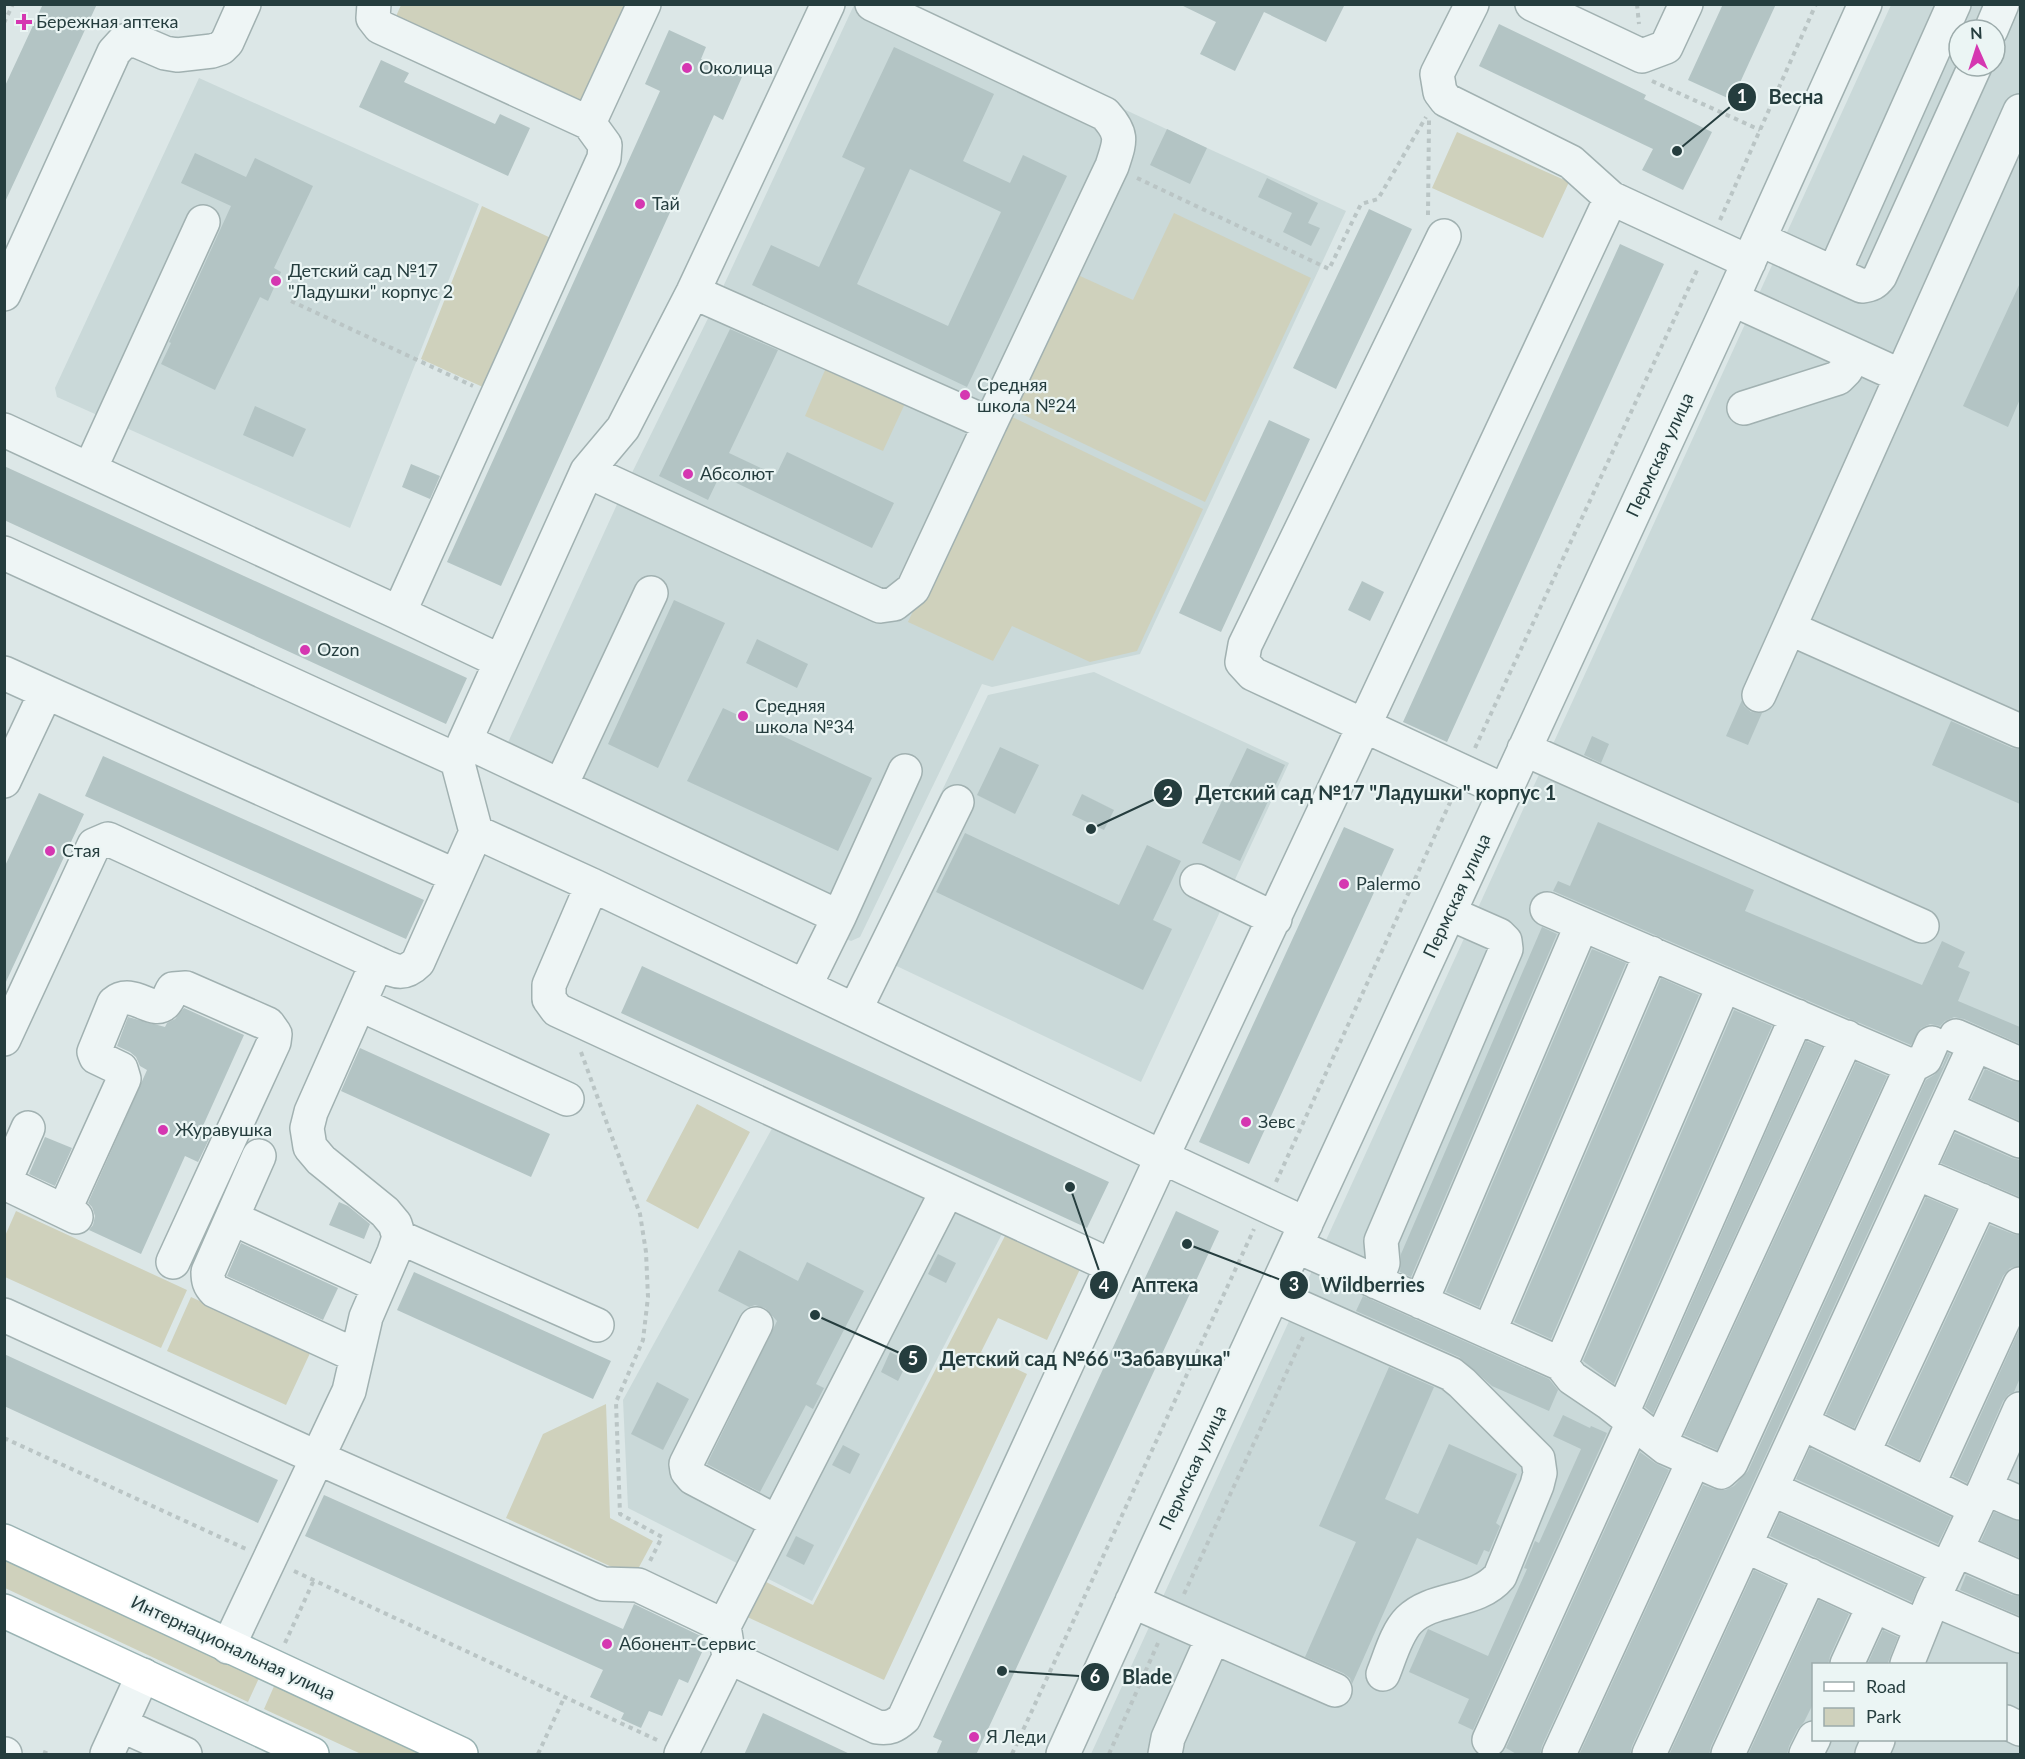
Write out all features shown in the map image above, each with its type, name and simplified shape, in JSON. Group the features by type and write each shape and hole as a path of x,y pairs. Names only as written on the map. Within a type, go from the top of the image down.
{"main road":[{"name":"Интернациональная улица","path":"4,1541 461,1755"},
{"path":"4,1611 312,1755"}],"street":[{"path":"4,294 114,52 124,41 137,41 165,53 177,55 212,51 227,42 244,4"},
{"path":"374,4 373,18 380,27 589,123 605,145 604,158 399,612"},
{"path":"589,123 644,4"},
{"path":"587,471 880,606 894,604 913,589 1112,166 1119,146 1118,128 1105,114 872,4"},
{"path":"1472,4 1437,74 1440,92 1446,100 1571,162 1611,198 1709,244 1754,250 1834,273 1862,286 1869,285 1880,276 1970,78"},
{"path":"1532,4 1642,56 1666,47 1686,4"},
{"name":"Пермская улица","path":"1063,1755 1732,299 1865,4"},
{"path":"1834,273 1954,4"},
{"path":"1996,18 2002,4"},
{"path":"4,1039 94,845 108,839 399,972 410,970 418,962 476,832 461,750 587,471 623,428 693,292 820,7"},
{"path":"1759,695 2020,111"},
{"path":"4,1315 318,1458 603,1584 638,1585 726,1641 877,1727 887,1728 896,1725 904,1718 1162,1157 1611,198"},
{"path":"90,469 203,222"},
{"path":"1444,236 1245,645 1242,663 1253,674 1505,791"},
{"path":"693,292 990,424"},
{"path":"1732,299 1901,376"},
{"path":"1744,408 1838,378 1846,370 1853,354"},
{"path":"4,430 500,661"},
{"path":"4,553 461,750 561,785 839,917"},
{"path":"561,785 651,593"},
{"path":"1789,628 2020,731"},
{"path":"4,673 456,876"},
{"path":"4,781 46,692"},
{"path":"1524,749 1922,926"},
{"path":"805,987 905,771"},
{"path":"855,1011 957,802"},
{"path":"476,832 1265,1206 1301,1235 1376,1281 1561,1364 1572,1378 1660,1443 1721,1472 1731,1463 1942,1047"},
{"path":"1197,881 1275,919"},
{"path":"592,885 549,985 549,999 557,1010 1112,1266"},
{"path":"1547,909 1847,1037 1942,1047 2020,1064"},
{"path":"1376,1281 1383,1263 1381,1242 1384,1234 1506,949 1505,941 1499,935 1449,913"},
{"path":"1421,1302 1582,924"},
{"path":"1489,1332 1651,953"},
{"path":"228,1647 349,1391 366,1317 399,1237 395,1224 385,1212 321,1160 310,1147 307,1128 311,1112 377,963"},
{"path":"1561,1364 1724,985"},
{"path":"28,1128 7,1176 10,1200 70,1214 124,1079 121,1069 96,1057 94,1052 114,1003 119,998 131,997 158,1006 164,1005 173,989 186,988 268,1024 275,1034 274,1042 173,1262"},
{"path":"359,1004 567,1099"},
{"path":"1489,1740 1797,1016"},
{"path":"1660,1443 1847,1037"},
{"path":"1649,1755 1946,1108 1942,1047"},
{"path":"1946,1108 2020,1141"},
{"path":"228,1143 259,1156 270,1158 310,1147"},
{"path":"259,1156 208,1272 211,1287 215,1291 357,1356"},
{"path":"1917,1173 2020,1217"},
{"path":"682,1753 726,1641 777,1522 947,1191"},
{"path":"1863,1453 1981,1200"},
{"path":"232,1218 379,1286"},
{"path":"399,1237 597,1325"},
{"path":"1928,1485 2020,1284"},
{"path":"1273,1295 1451,1374 1538,1460 1540,1473 1537,1485 1500,1576 1494,1584 1484,1590 1423,1610 1410,1619 1402,1629 1383,1674"},
{"path":"756,1324 686,1464 687,1471 693,1478 777,1522"},
{"path":"1908,1663 1927,1613 2020,1409"},
{"path":"1802,1423 1928,1485 1980,1498 2020,1503"},
{"path":"1559,1755 1694,1460"},
{"path":"1772,1489 1951,1559 2020,1578"},
{"path":"1746,1546 1874,1605 1927,1613 2020,1636"},
{"path":"1728,1755 1810,1575"},
{"path":"1132,1601 1335,1690"},
{"path":"1848,1663 1874,1605"},
{"path":"1165,1755 1168,1738 1213,1637"},
{"path":"107,1755 143,1675"},
{"path":"121,1725 185,1755"},
{"path":"1806,1755 1813,1741"},
{"path":"1872,1755 1878,1741"}],"path":[{"path":"4,23 13,4"},
{"path":"1012,1755 1709,244 1816,4"},
{"path":"1112,166 1329,269 1361,204 1378,199 1429,112 1428,217 1444,236"},
{"path":"291,301 496,397"},
{"path":"567,1015 640,1214 646,1252 648,1297 643,1340 616,1402 620,1514 662,1537 638,1585"},
{"path":"1109,1755 1314,1313"},
{"path":"4,1438 682,1753"},
{"path":"538,1755 564,1698"},
{"path":"43,1752 50,1755"}],"shaded area":[{"name":"Средняя школа №24","path":"854,5 901,5 1346,211 1140,654 992,687 982,684 860,937 851,941 497,775 505,749 625,487 716,302"},
{"path":"1891,5 2020,5 2020,1754 1091,1754"},
{"name":"Детский сад №17 \"Ладушки\" корпус 2","path":"199,78 479,204 350,528 57,397 55,388"},
{"path":"1094,672 1289,763 1141,1082 865,951 988,695"},
{"path":"775,1123 1004,1230 812,1601 628,1508 623,1400"}],"green space":[{"path":"401,5 631,5 585,110 393,23"},
{"path":"1457,132 1569,182 1543,238 1432,188"},
{"path":"482,206 553,239 485,388 421,359"},
{"path":"1174,213 1311,278 1205,502 1007,407 1069,271 1133,300"},
{"path":"829,361 908,397 883,451 805,416"},
{"path":"1004,413 1203,509 1137,651 1090,662 1012,626 993,661 908,622"},
{"path":"697,1104 750,1132 698,1229 646,1201"},
{"path":"16,1211 187,1290 161,1348 5,1277 5,1236"},
{"path":"1006,1234 1081,1267 1047,1340 998,1318 981,1352 1027,1374 884,1680 743,1615 760,1579 813,1605"},
{"path":"191,1297 311,1351 286,1405 167,1351"},
{"path":"606,1404 610,1518 653,1541 638,1569 627,1574 506,1518 543,1434"},
{"path":"5,1560 259,1678 248,1702 5,1588"},
{"path":"275,1684 426,1754 361,1754 264,1709"}],"building":[{"path":"43,4 97,4 4,204 4,88"},
{"path":"1179,4 1345,4 1326,42 1264,12 1235,71 1200,54 1216,22"},
{"path":"1723,4 1776,4 1732,100 1688,80"},
{"path":"1499,24 1646,95 1644,99 1712,132 1683,190 1642,170 1653,149 1479,66"},
{"path":"669,30 706,47 701,59 742,77 723,120 714,115 501,586 447,562 660,91 645,84"},
{"path":"894,47 994,94 963,161 1010,183 1023,155 1067,176 967,387 752,285 771,245 819,267 865,168 842,157","holes":["910,169 1001,212 948,326 857,284"]},
{"path":"381,60 409,73 404,82 495,124 500,114 530,128 508,176 359,107"},
{"path":"1167,129 1207,148 1190,184 1150,165"},
{"path":"195,153 246,177 255,158 313,186 274,268 281,272 268,301 260,297 215,390 161,364 231,206 181,183"},
{"path":"1267,178 1318,203 1308,223 1320,228 1311,246 1283,232 1292,213 1258,197"},
{"path":"1369,209 1412,229 1336,389 1293,368"},
{"path":"1620,244 1664,264 1447,742 1403,722"},
{"path":"2020,283 2020,399 2008,427 1963,406"},
{"path":"730,329 778,350 729,453 776,475 787,452 894,503 872,548 720,475 708,500 659,476"},
{"path":"255,406 306,429 293,457 243,435"},
{"path":"1269,420 1310,439 1221,632 1179,613"},
{"path":"411,464 440,476 430,499 402,487"},
{"path":"4,466 467,678 446,724 4,520"},
{"path":"1362,581 1384,592 1370,621 1348,610"},
{"path":"674,600 725,623 658,768 608,744"},
{"path":"757,639 808,664 797,688 746,663"},
{"path":"1742,700 1744,706 1751,712 1762,713 1748,745 1726,736"},
{"path":"723,708 872,778 838,851 687,781"},
{"path":"1951,721 2012,748 2020,749 2020,804 1932,765"},
{"path":"1592,736 1609,744 1601,763 1584,755"},
{"path":"1000,747 1039,765 1015,814 977,795"},
{"path":"1247,748 1285,765 1240,861 1202,843"},
{"path":"103,756 424,900 406,939 85,796"},
{"path":"39,793 84,814 4,986 4,868"},
{"path":"1082,794 1114,810 1104,830 1072,815"},
{"path":"1598,822 1754,890 1745,911 1922,985 1942,941 1965,952 1958,967 1970,972 1958,1001 2020,1027 2020,1044 1964,1019 1954,1017 1940,1026 1930,1024 1921,1028 1911,1045 1553,891 1558,881 1570,886"},
{"path":"1344,827 1394,849 1249,1164 1199,1142"},
{"path":"965,833 1119,905 1147,845 1181,861 1153,920 1172,929 1143,990 936,892"},
{"path":"1542,927 1557,934 1411,1277 1400,1272 1401,1254"},
{"path":"1592,949 1626,963 1479,1307 1446,1292"},
{"path":"642,966 1109,1182 1087,1228 621,1013"},
{"path":"1661,978 1699,995 1551,1339 1514,1322"},
{"name":"Журавушка","path":"184,1008 244,1035 202,1128 212,1133 198,1162 185,1156 141,1254 89,1230 95,1216 88,1203 147,1070 140,1066 136,1057 130,1052 117,1046 128,1017 165,1027"},
{"path":"1734,1010 1772,1026 1614,1384 1583,1361"},
{"path":"1806,1041 1822,1047 1653,1414 1645,1407"},
{"path":"360,1048 550,1134 531,1177 341,1091"},
{"path":"1948,1053 1950,1054 1632,1746 1630,1755 1579,1755 1703,1485 1725,1490 1734,1486 1748,1471 1926,1080 1942,1067"},
{"path":"1856,1062 1887,1076 1717,1450 1684,1435"},
{"path":"1985,1069 2012,1081 2020,1082 2020,1121 1971,1099"},
{"path":"1955,1133 2020,1160 2020,1197 1941,1163"},
{"path":"45,1137 72,1148 55,1186 29,1174"},
{"path":"1926,1197 1956,1210 1854,1428 1826,1414"},
{"path":"339,1202 348,1206 370,1224 364,1239 329,1225"},
{"path":"1176,1211 1219,1231 976,1755 936,1755 942,1741 933,1737"},
{"path":"1990,1225 2020,1235 2020,1266 2010,1268 2003,1276 1919,1460 1888,1444"},
{"path":"241,1243 338,1288 323,1320 227,1276"},
{"path":"739,1250 798,1281 807,1262 864,1291 816,1384 824,1388 813,1409 806,1405 760,1492 707,1464 777,1321 765,1308 755,1305 749,1307 718,1291"},
{"path":"938,1254 956,1263 946,1283 928,1274"},
{"path":"414,1272 611,1361 593,1399 397,1310"},
{"path":"1363,1296 1549,1379 1558,1390 1549,1411 1492,1386 1459,1357 1356,1311"},
{"path":"2020,1328 2020,1378 2014,1392 2003,1401 1967,1483 1953,1476"},
{"path":"890,1352 908,1361 898,1381 881,1372"},
{"path":"4,1354 278,1480 258,1523 4,1406"},
{"path":"1389,1367 1434,1387 1385,1499 1418,1514 1449,1444 1517,1474 1496,1523 1500,1526 1489,1552 1484,1550 1477,1565 1417,1538 1352,1684 1350,1678 1343,1673 1305,1657 1356,1542 1319,1526"},
{"path":"657,1382 689,1399 663,1450 631,1434"},
{"path":"1563,1415 1590,1428 1591,1426 1607,1433 1473,1730 1458,1723 1469,1699 1409,1672 1428,1629 1488,1656 1527,1569 1524,1568 1535,1541 1539,1543 1581,1449 1553,1436"},
{"path":"843,1445 860,1454 850,1474 832,1465"},
{"path":"1810,1448 1951,1517 1938,1544 1796,1479"},
{"path":"1640,1452 1669,1470 1542,1746 1540,1755 1518,1755 1506,1748"},
{"path":"324,1495 623,1629 634,1604 707,1641 688,1683 679,1679 662,1716 649,1711 641,1728 621,1719 624,1713 590,1697 603,1670 305,1536"},
{"path":"1994,1512 2020,1521 2020,1558 1981,1541"},
{"path":"1780,1513 1922,1578 1912,1602 1770,1536"},
{"path":"796,1536 814,1545 804,1565 786,1556"},
{"path":"1754,1570 1785,1585 1711,1746 1709,1755 1669,1755"},
{"path":"1966,1575 2012,1595 2020,1596 2020,1616 1960,1590"},
{"path":"1819,1600 1849,1614 1828,1663 1812,1663 1812,1706 1797,1730 1787,1755 1748,1755"},
{"path":"1883,1630 1898,1637 1888,1663 1868,1663"},
{"path":"763,1713 852,1755 744,1755"}],"place":[{"name":"Бережная аптека","path":"24,22"},
{"name":"Околица","path":"687,68"},
{"name":"Весна","path":"1677,151"},
{"name":"Тай","path":"640,204"},
{"name":"Детский сад №17 \"Ладушки\" корпус 2","path":"276,281"},
{"name":"Средняя школа №24","path":"965,395"},
{"name":"Абсолют","path":"688,474"},
{"name":"Ozon","path":"305,650"},
{"name":"Средняя школа №34","path":"743,716"},
{"name":"Детский сад №17 \"Ладушки\" корпус 1","path":"1091,829"},
{"name":"Стая","path":"50,851"},
{"name":"Palermo","path":"1344,884"},
{"name":"Зевс","path":"1246,1122"},
{"name":"Журавушка","path":"163,1130"},
{"name":"Аптека","path":"1070,1187"},
{"name":"Wildberries","path":"1187,1244"},
{"name":"Детский сад №66 \"Забавушка\"","path":"815,1315"},
{"name":"Абонент-Сервис","path":"607,1644"},
{"name":"Blade","path":"1002,1671"},
{"name":"Я Леди","path":"974,1737"}]}
